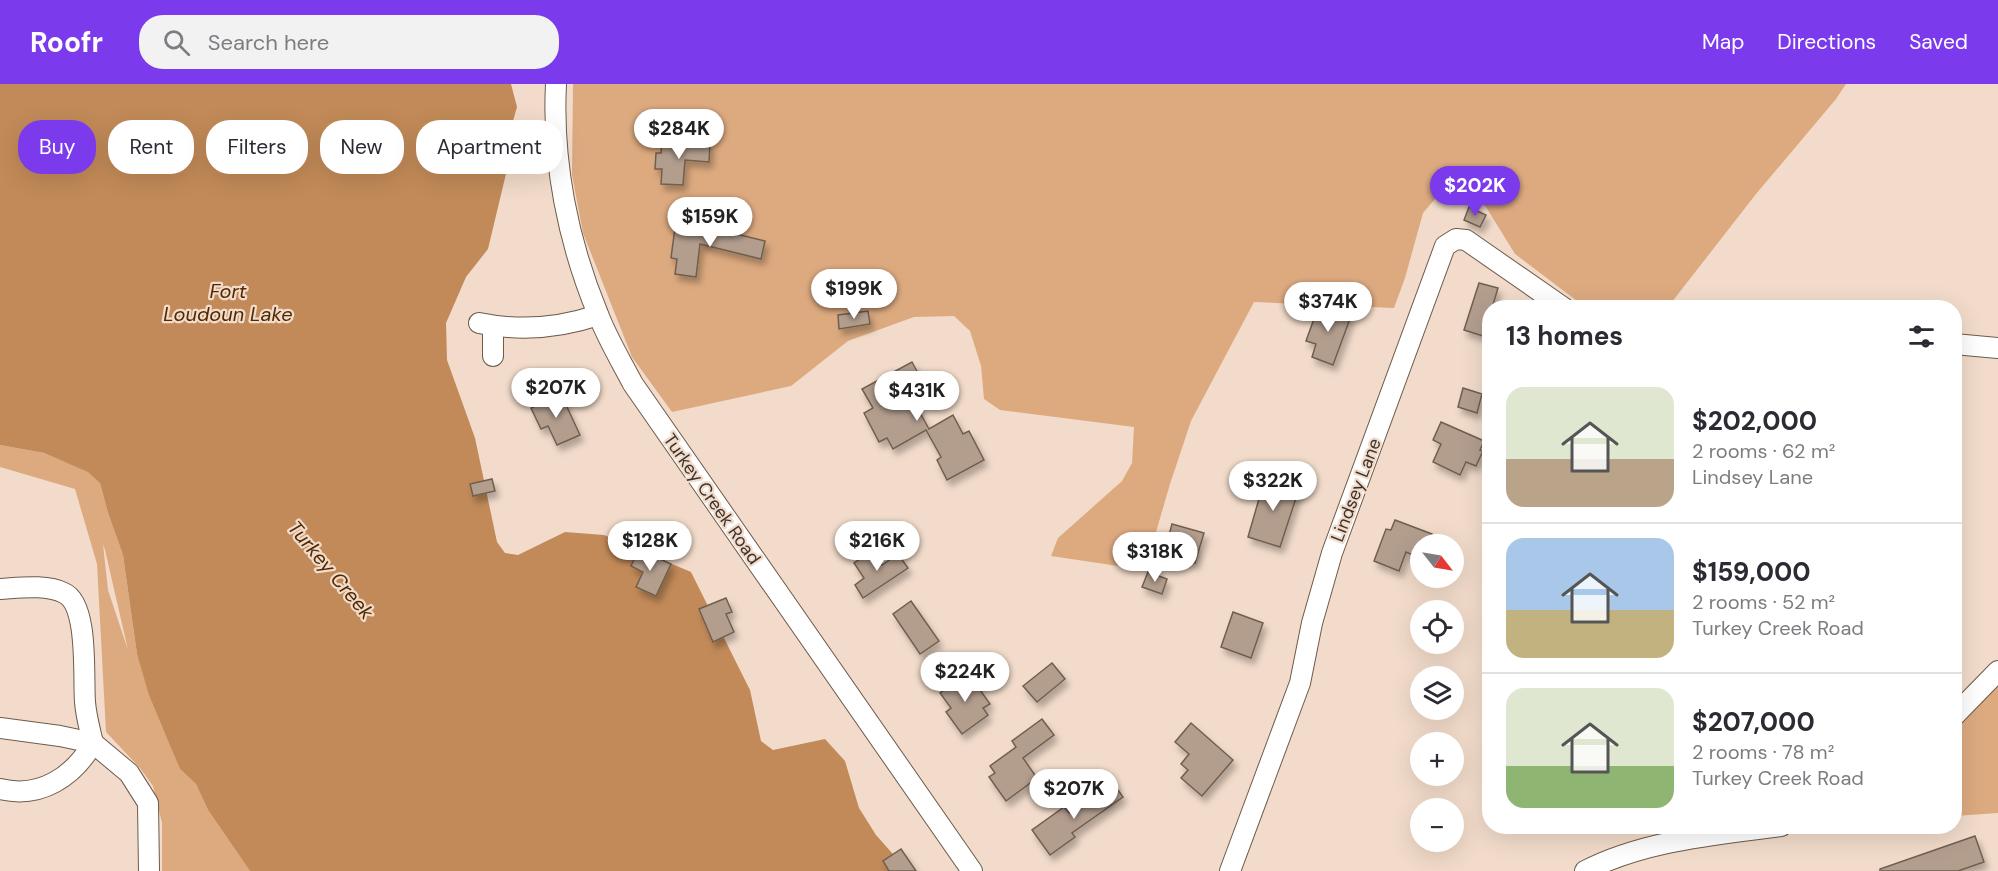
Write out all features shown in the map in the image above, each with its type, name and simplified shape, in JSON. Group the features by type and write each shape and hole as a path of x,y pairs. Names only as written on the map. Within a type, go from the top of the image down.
{"street":[{"name":"Turkey Creek Road","path":"556,84 558,171 575,249 598,315 633,384 972,871"},
{"name":"Lindsey Lane","path":"1230,871 1300,683 1312,623 1332,553 1445,246 1456,239 1466,240 1552,300"},
{"path":"493,356 486,324 511,328 562,325 598,315"},
{"path":"1962,345 1998,348"},
{"path":"0,589 52,589 64,592 78,607 81,621 85,704 93,743 83,760 72,772 57,782 23,792 0,789"},
{"path":"1962,708 1998,671"},
{"path":"0,728 93,743 129,773 148,803 149,871"},
{"path":"1586,871 1600,864 1669,842 1725,834"}],"shaded area":[{"path":"573,84 1846,84 1673,300 1576,300 1515,254 1486,207 1451,180 1423,213 1394,308 1254,302 1191,421 1145,570 1051,556 1058,538 1122,481 1132,463 1134,427 1000,410 984,399 981,366 970,331 954,316 914,317 848,341 791,386 672,412 632,357 583,233 572,175"},
{"path":"0,445 44,453 65,462 94,469 123,555 137,654 180,769 196,784 208,810 250,871 162,871 162,823 153,786 140,768 106,732 97,564 75,489 0,467","holes":["103,544 128,650 108,590"]},
{"path":"1998,686 1998,813 1962,816 1962,723"}],"water":[{"name":"Fort Loudoun Lake","path":"0,84 511,84 517,107 513,120 416,120 416,174 506,174 488,249 466,277 446,323 447,360 475,438 497,542 505,553 518,555 565,532 604,535 691,572 750,690 761,741 773,750 825,739 845,761 859,808 876,835 908,871 250,871 208,810 196,784 180,769 149,695 137,654 123,555 100,483 88,472 44,453 0,445"}],"building":[{"path":"662,141 710,144 709,162 685,160 683,185 661,184 662,169 655,169 656,153 661,153"},
{"path":"1469,207 1486,215 1480,227 1464,220"},
{"path":"675,228 720,234 720,230 765,241 761,259 700,244 696,277 675,274 677,259 671,258"},
{"path":"1479,283 1498,288 1494,300 1482,300 1482,336 1464,330"},
{"path":"1319,305 1351,316 1333,365 1312,357 1316,344 1306,341"},
{"path":"868,311 870,324 839,329 838,315"},
{"path":"912,362 921,379 906,387 929,429 953,415 963,434 969,431 984,460 947,480 937,460 941,457 926,430 893,449 887,438 879,442 864,413 873,408 862,389"},
{"path":"1463,388 1482,394 1477,413 1458,407"},
{"path":"561,394 580,435 557,445 548,426 541,429 531,408"},
{"path":"1441,422 1482,440 1480,450 1482,453 1476,466 1466,462 1460,475 1433,462 1441,444 1433,440"},
{"path":"1265,478 1299,489 1280,547 1248,537"},
{"path":"492,479 495,491 473,496 470,484"},
{"path":"1395,520 1432,534 1410,534 1410,554 1406,552 1399,571 1374,561 1386,529 1391,530"},
{"path":"1172,524 1204,533 1195,563 1164,554"},
{"path":"639,549 671,564 656,596 636,587 643,572 631,566"},
{"path":"872,551 882,565 898,554 908,568 863,598 855,585 864,578 854,563"},
{"path":"1148,572 1167,579 1162,594 1142,587"},
{"path":"726,598 732,612 726,614 734,632 713,642 699,609"},
{"path":"911,601 939,641 920,654 893,614"},
{"path":"1233,612 1263,623 1251,658 1221,647"},
{"path":"1052,663 1065,679 1037,702 1023,686"},
{"path":"968,673 990,704 983,708 988,715 962,734 946,712 951,708 940,693"},
{"path":"1042,719 1054,735 1023,758 1037,778 1006,801 989,777 995,773 990,766 1016,747 1012,741"},
{"path":"1191,723 1233,760 1202,796 1181,778 1188,770 1181,764 1189,754 1175,742"},
{"path":"1113,783 1123,797 1072,833 1075,837 1050,855 1032,830 1064,807 1069,813"},
{"path":"1975,836 1984,862 1958,871 1880,871 1880,869"},
{"path":"901,849 916,871 889,871 883,861"}],"water label":[{"name":"Turkey Creek","path":"331,570"}]}
